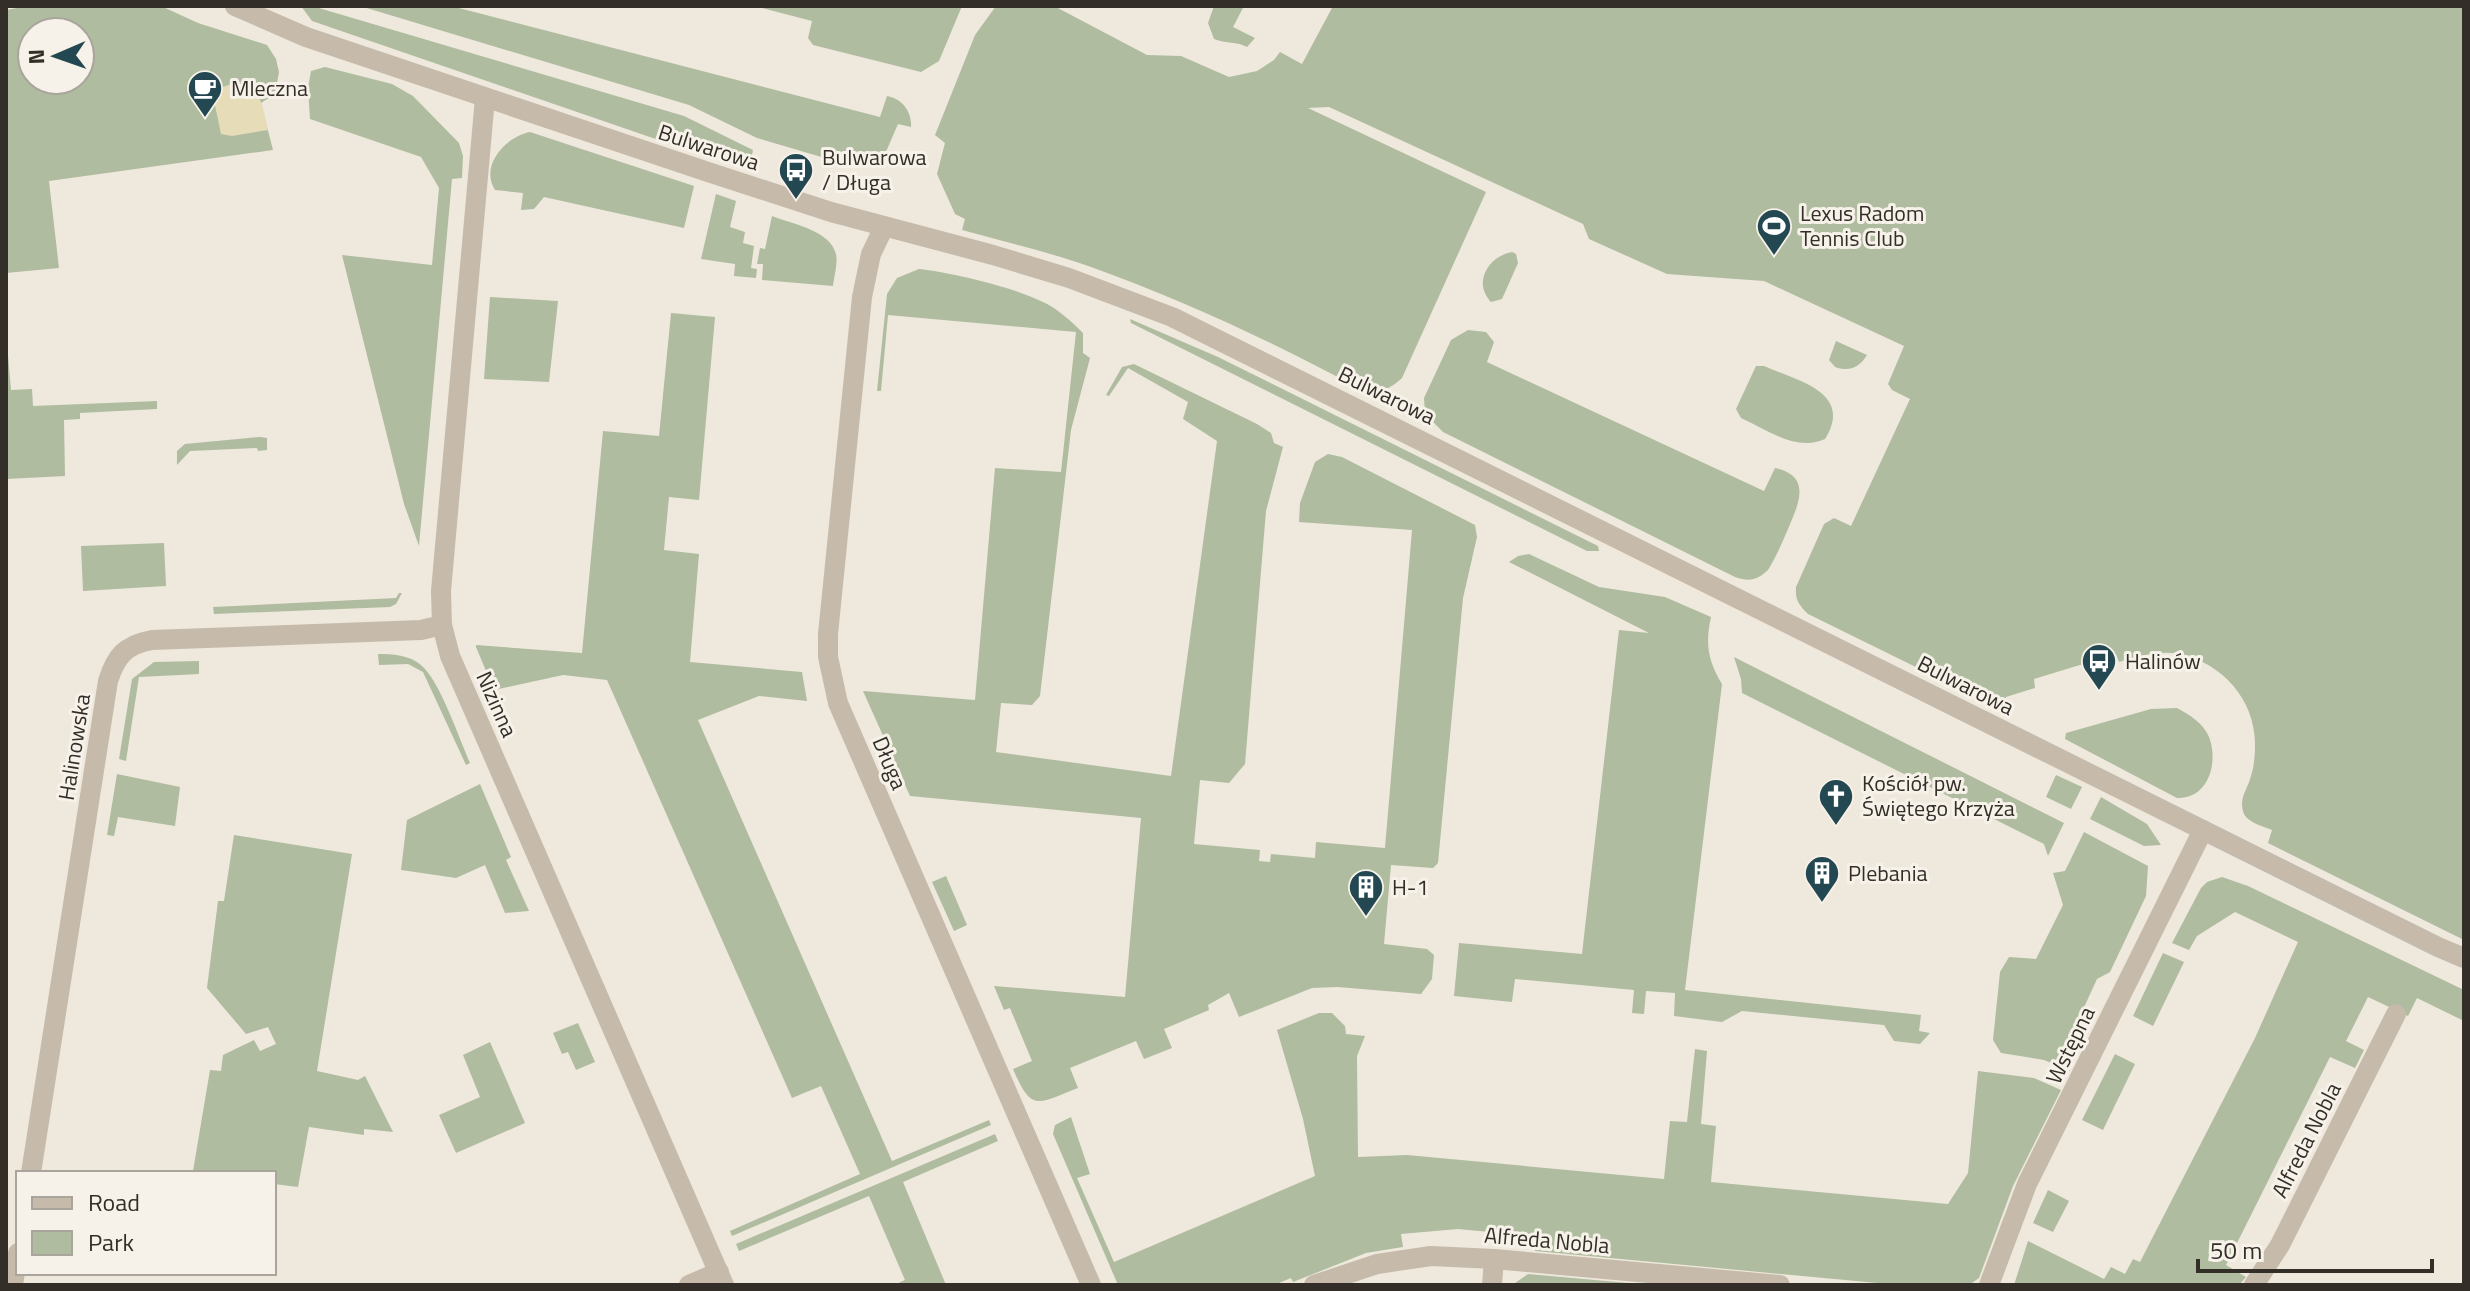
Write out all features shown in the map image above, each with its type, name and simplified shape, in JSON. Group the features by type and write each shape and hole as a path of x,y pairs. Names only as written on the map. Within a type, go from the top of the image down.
{"street":[{"name":"Bulwarowa","path":"235,6 306,37 485,98 796,201 1069,278 1172,317 2464,958"},
{"name":"Nizinna","path":"485,98 441,591 442,625 450,656 722,1279"},
{"name":"Długa","path":"884,227 871,254 862,297 828,634 832,683 850,731 1091,1285"},
{"name":"Halinowska","path":"31,1171 108,681 113,664 122,651 135,643 152,640 421,630 442,625"},
{"name":"Wstępna","path":"1989,1285 2027,1184 2203,830"},
{"name":"Alfreda Nobla","path":"2254,1285 2280,1245 2396,1014"},
{"name":"Alfreda Nobla","path":"1314,1285 1377,1264 1431,1256 1780,1285"},
{"path":"1492,1285 1494,1259"},
{"path":"689,1285 722,1279"}],"green space":[{"path":"28,6 161,6 198,23 267,45 276,59 279,72 275,94 261,103 273,150 49,181 59,268 6,273 6,10"},
{"path":"301,6 312,6 684,116 753,150 752,155 676,146 312,21"},
{"path":"360,6 451,6 880,117 887,96 905,107 911,127 898,124 885,154 852,166 757,138 689,105"},
{"path":"754,6 962,6 939,61 921,72 813,45 808,38 812,21"},
{"path":"996,6 1054,6 1147,55 1181,56 1229,77 1257,71 1280,52 1302,64 1333,6 2464,6 2464,940 2268,843 2272,830 2247,818 2242,806 2255,757 2250,714 2234,686 2210,666 2172,653 2149,654 2119,662 2116,654 2034,679 2035,688 2006,697 2006,703 1989,703 1805,611 1797,599 1796,587 1824,524 1834,518 1851,526 1910,399 1892,390 1888,384 1904,346 1764,281 1667,274 1589,239 1583,224 1329,107 1308,108 1486,192 1402,378 1382,390 1358,388 1293,354 1160,293 1091,267 962,230 965,219 955,214 937,174 945,143 935,135 975,35"},
{"path":"1214,6 1244,6 1233,27 1255,38 1247,47 1214,39 1208,23"},
{"path":"325,67 392,84 413,96 459,143 463,156 462,178 452,179 419,546 404,504 342,255 432,265 439,188 421,157 310,119 308,88 311,71"},
{"path":"530,132 694,186 684,228 544,197 534,209 521,210 523,193 495,190 490,171 498,153 505,146"},
{"path":"716,194 736,201 730,227 745,232 743,243 754,246 751,268 757,269 756,278 734,276 735,264 701,259"},
{"path":"772,216 809,229 826,239 836,254 833,286 762,280 763,264 757,264 760,248 765,249"},
{"path":"1512,252 1516,254 1518,263 1502,299 1491,302 1483,286 1483,278 1490,264"},
{"path":"919,269 1000,286 1049,305 1083,333 1083,353 1090,358 1071,430 1040,696 1032,705 1001,703 996,752 1171,776 1217,441 1183,419 1188,402 1128,368 1109,396 1106,395 1122,367 1134,364 1257,424 1271,433 1274,443 1283,447 1266,511 1245,764 1229,783 1200,780 1194,844 1260,850 1259,861 1270,862 1271,854 1315,858 1316,842 1385,848 1412,530 1299,522 1300,503 1315,462 1328,454 1342,457 1475,525 1477,537 1463,598 1438,863 1433,868 1391,865 1384,944 1427,949 1434,955 1432,979 1421,994 1338,987 1312,988 1239,1017 1229,993 1208,1005 1209,1010 1164,1029 1172,1048 1144,1059 1136,1041 1070,1068 1078,1088 1038,1101 1026,1093 1013,1069 1032,1061 1010,1008 1004,1010 994,986 1125,997 1141,818 910,796 863,691 975,700 995,468 1061,472 1076,332 888,315 881,391 877,391 887,294 897,278"},
{"path":"490,297 558,301 549,382 484,379"},
{"path":"671,313 715,317 699,500 669,497 664,550 699,554 690,662 802,672 807,701 759,696 698,720 892,1161 989,1120 991,1125 732,1236 730,1231 860,1174 821,1086 792,1098 607,680 563,675 494,690 476,647 582,653 603,431 659,436"},
{"path":"1130,319 1218,357 1598,546 1599,551 1587,551 1131,323"},
{"path":"1468,330 1486,332 1494,342 1487,362 1764,491 1775,468 1787,472 1798,484 1800,492 1796,510 1768,570 1753,579 1735,577 1443,432 1425,414 1424,398 1451,340"},
{"path":"6,332 11,390 32,389 33,406 157,401 157,409 80,413 80,419 64,420 65,476 6,479"},
{"path":"1836,341 1867,355 1853,368 1835,367 1829,360"},
{"path":"1756,366 1764,366 1806,383 1827,399 1832,410 1832,423 1825,439 1804,443 1793,441 1741,418 1736,409"},
{"path":"267,438 267,450 190,451 177,465 177,451 185,444"},
{"path":"164,543 166,586 83,591 81,546"},
{"path":"1529,554 1599,587 1665,597 1711,617 1709,652 1722,684 1685,990 1921,1015 1919,1031 1930,1033 1920,1044 1894,1041 1884,1025 1742,1011 1722,1022 1674,1016 1675,993 1646,991 1644,1014 1632,1013 1634,990 1515,979 1512,1002 1454,996 1459,943 1582,954 1619,630 1649,633 1509,562"},
{"path":"402,593 396,604 390,607 214,614 213,607 396,598"},
{"path":"378,654 412,659 428,673 442,696 470,763 466,765 423,672 408,664 379,665"},
{"path":"1734,657 2064,823 2048,856 2044,844 1742,693"},
{"path":"199,661 199,674 139,677 126,761 119,759 132,679 154,662"},
{"path":"2177,708 2203,728 2212,747 2208,778 2196,793 2188,797 2177,798 2065,739 2066,733 2151,709"},
{"path":"117,774 180,787 175,826 118,817 114,836 107,835"},
{"path":"2056,775 2082,787 2071,809 2046,797"},
{"path":"480,784 511,857 506,860 529,911 505,913 485,865 456,878 401,870 407,820"},
{"path":"2101,797 2147,824 2161,845 2144,846 2090,819"},
{"path":"2084,832 2148,866 2146,896 2110,972 2097,979 2064,1051 2070,1071 2044,1060 2001,1053 1993,1040 2000,972 2009,957 2036,959 2063,905 2053,873 2065,871"},
{"path":"234,835 352,854 317,1071 358,1080 365,1076 393,1132 364,1129 364,1135 309,1127 298,1187 276,1184 276,1171 193,1171 210,1070 221,1071 223,1055 254,1040 260,1051 276,1044 268,1027 246,1034 207,988 218,901 224,901"},
{"path":"946,876 967,925 954,931 932,882"},
{"path":"2222,877 2248,886 2464,990 2464,1021 2417,998 2408,1016 2368,997 2346,1041 2364,1050 2355,1068 2330,1057 2226,1265 2246,1277 2239,1285 2014,1285 2028,1241 2104,1279 2111,1267 2125,1274 2133,1259 2140,1262 2255,1038 2298,942 2235,912 2197,936 2189,950 2172,943 2201,888 2207,882"},
{"path":"2163,953 2184,962 2153,1026 2133,1016"},
{"path":"1319,1013 1332,1013 1345,1026 1346,1034 1365,1036 1357,1056 1358,1157 1407,1155 1664,1179 1670,1121 1687,1122 1695,1049 1707,1051 1701,1124 1716,1126 1711,1182 1948,1204 1968,1173 1978,1071 2034,1078 2061,1090 2013,1186 1979,1278 1969,1285 1899,1285 1535,1251 1535,1246 1500,1241 1500,1233 1458,1229 1401,1234 1403,1247 1366,1253 1293,1282 1291,1278 1274,1285 1118,1285 1053,1134 1055,1125 1071,1117 1090,1174 1077,1178 1114,1262 1315,1176 1303,1119 1277,1030"},
{"path":"578,1023 595,1062 576,1070 568,1052 562,1054 553,1033"},
{"path":"490,1042 525,1123 456,1153 439,1115 480,1097 463,1055"},
{"path":"2115,1054 2135,1064 2103,1130 2082,1120"},
{"path":"995,1134 998,1141 903,1182 946,1285 894,1285 905,1280 869,1196 739,1251 736,1244"},
{"path":"2048,1190 2069,1201 2053,1232 2033,1223"},
{"path":"1528,1274 1651,1285 1512,1285"}],"sand":[{"path":"231,84 255,92 262,104 268,130 232,136 221,134 212,91"}],"place":[{"name":"Mleczna","path":"205,119"},
{"name":"Bulwarowa / Długa","path":"796,201"},
{"name":"Lexus Radom Tennis Club","path":"1774,257"},
{"name":"Halinów","path":"2099,692"},
{"name":"Kościół pw. Świętego Krzyża","path":"1836,827"},
{"name":"Plebania","path":"1822,904"},
{"name":"H-1","path":"1366,918"}]}
